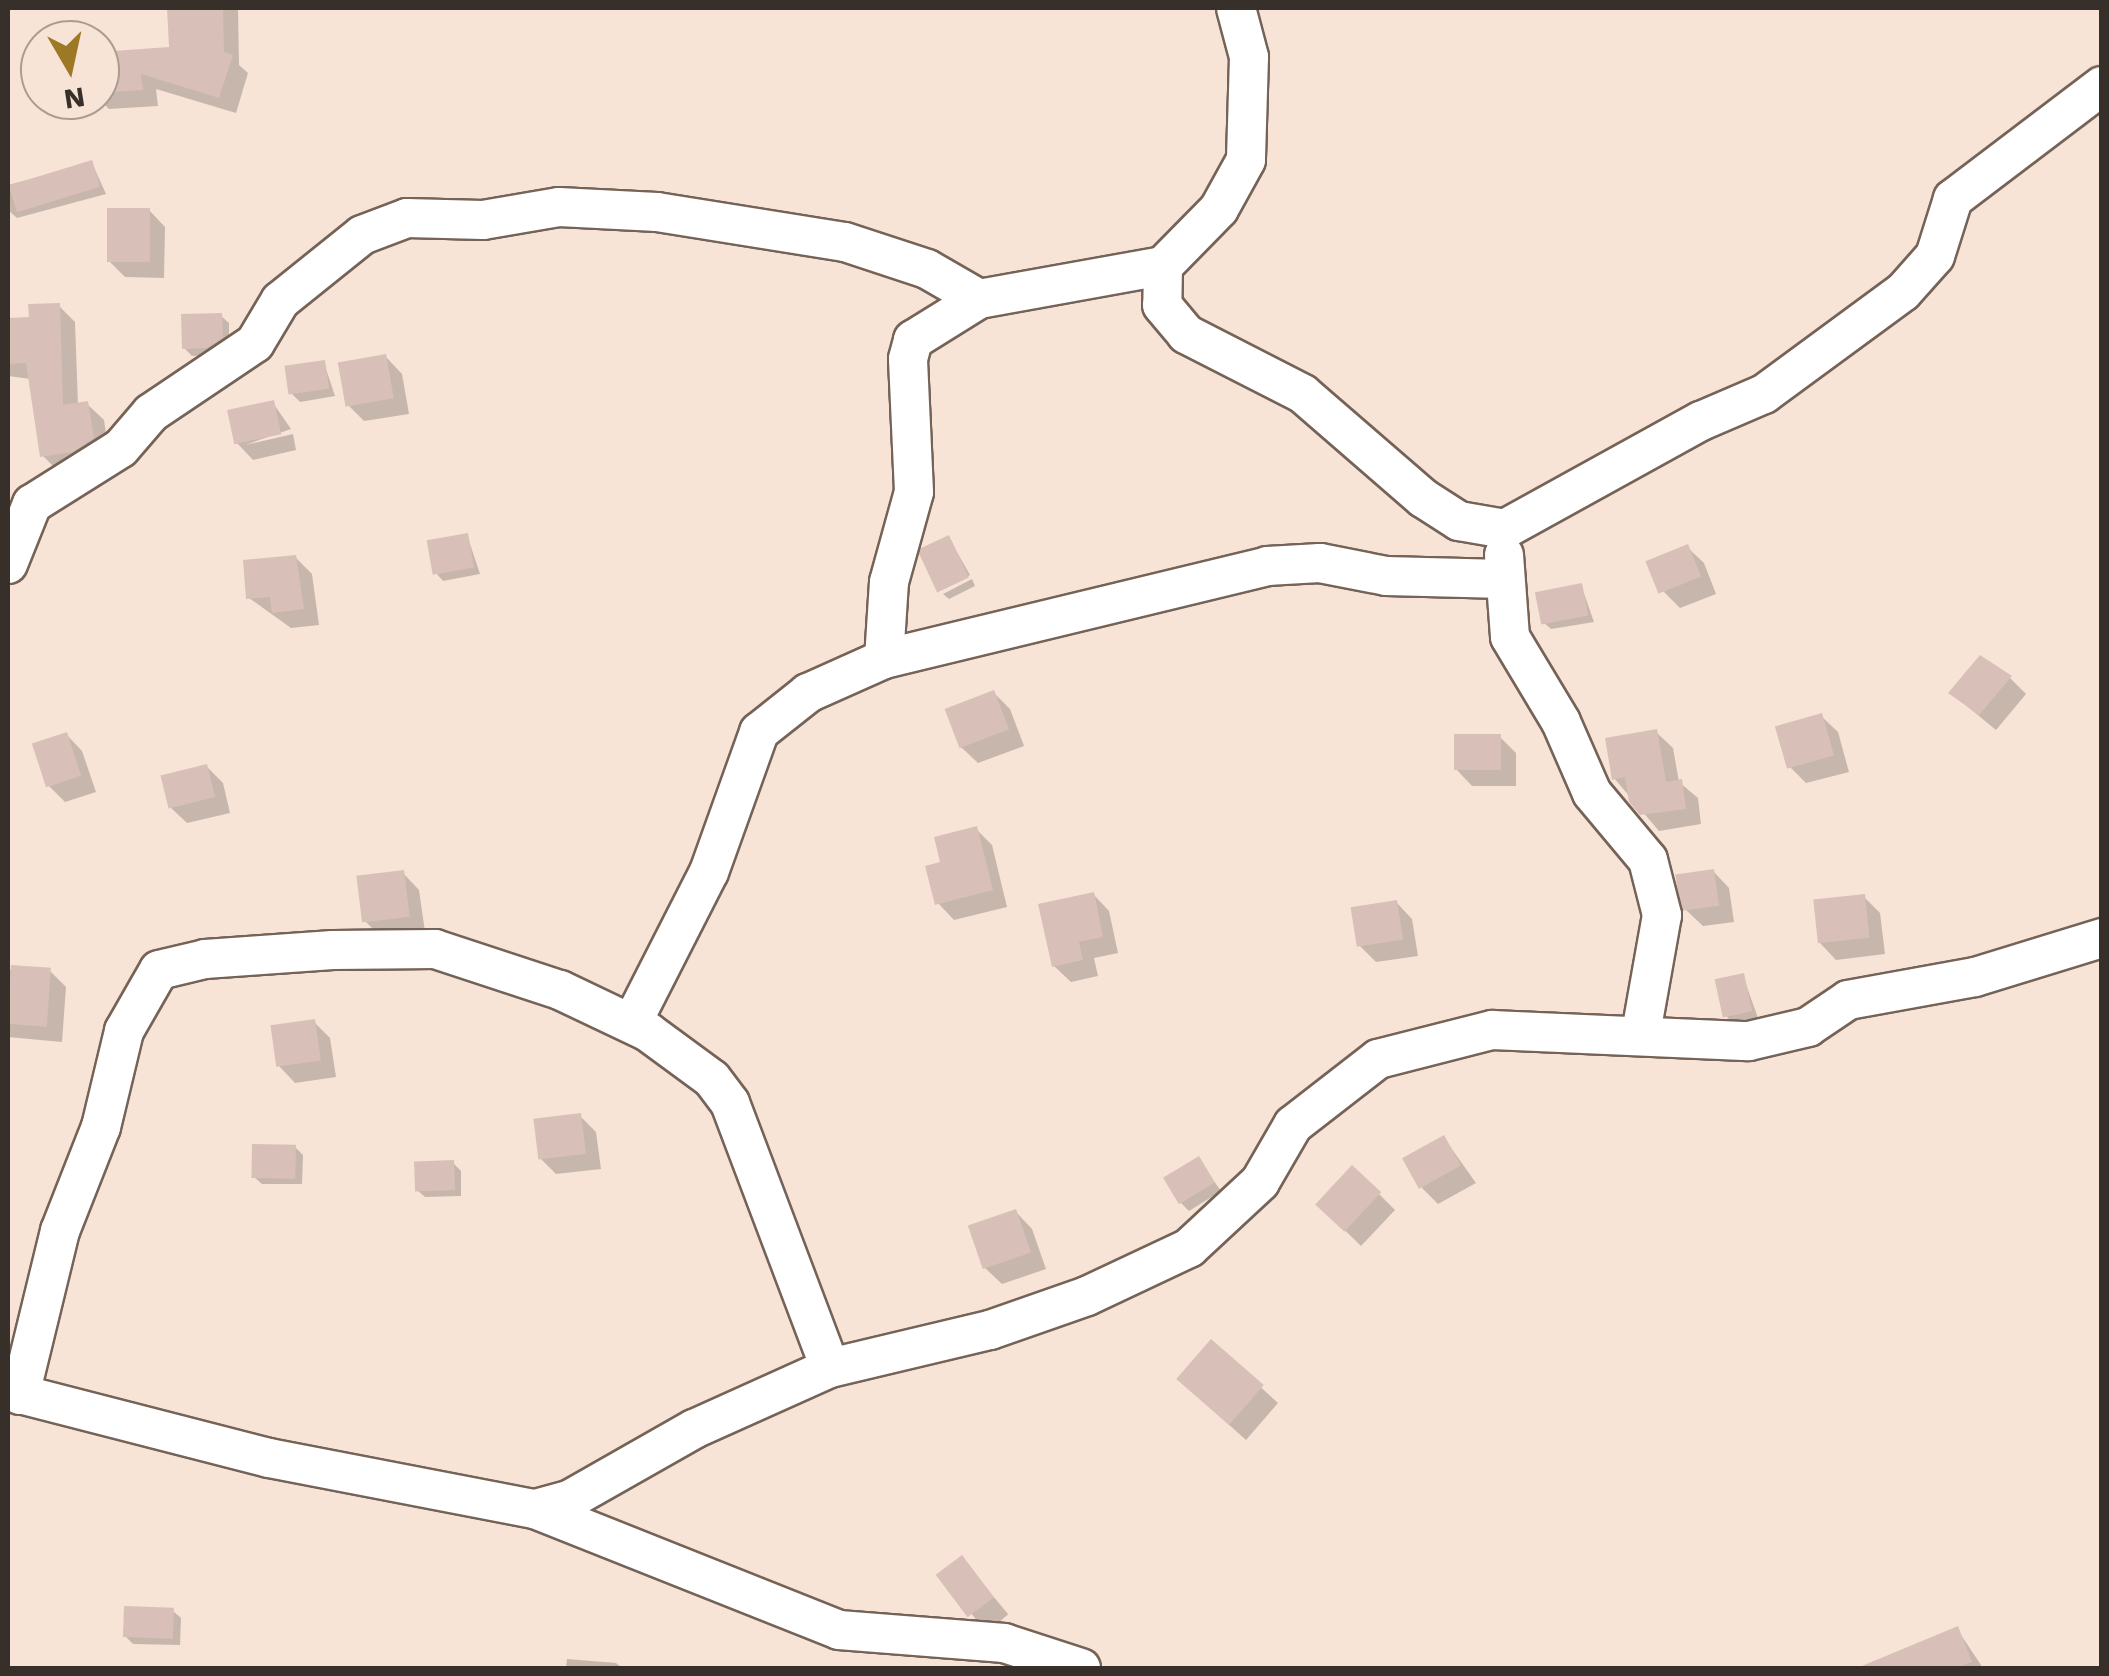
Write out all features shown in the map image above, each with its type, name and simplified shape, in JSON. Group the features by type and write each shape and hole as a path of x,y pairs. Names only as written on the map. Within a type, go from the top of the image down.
{"street":[{"path":"884,660 889,582 914,492 908,359 913,340 979,300 1163,266 1220,208 1246,160 1248,58 1236,8"},
{"path":"1163,266 1162,306 1186,334 1303,394 1447,513 1505,529 1701,420 1764,394 1904,292 1935,256 1953,199 2102,86"},
{"path":"8,564 32,504 121,448 151,413 255,343 280,301 362,235 407,218 482,220 558,207 656,212 845,242 927,270 979,300"},
{"path":"1505,529 1504,578 1510,637 1562,722 1592,793 1648,860 1662,915 1641,1033"},
{"path":"632,1023 709,872 759,732 808,693 884,660 1267,566 1320,563 1386,576 1504,578"},
{"path":"535,1508 569,1500 694,1429 830,1368 990,1330 1087,1296 1188,1248 1260,1182 1293,1125 1378,1058 1492,1030 1749,1040 1808,1027 1848,1000 1975,978 2102,938"},
{"path":"830,1368 730,1103 712,1079 632,1023 560,990 434,949 206,958 159,970 124,1031 101,1127 60,1231 14,1393 268,1458 535,1508 839,1630 1004,1643 1080,1668"}],"building":[{"path":"167,8 223,8 224,52 233,55 219,98 141,74 143,90 120,92 120,51 169,47"},
{"path":"92,160 100,187 17,212 9,185"},
{"path":"107,208 150,208 150,262 107,262"},
{"path":"60,303 63,405 88,401 94,438 73,452 40,457 26,363 8,364 8,318 29,317 28,304"},
{"path":"222,313 223,338 207,348 182,349 181,314"},
{"path":"386,354 394,398 346,407 338,363"},
{"path":"325,360 329,389 288,394 284,366"},
{"path":"274,400 281,434 234,444 227,410"},
{"path":"468,533 474,567 433,575 427,540"},
{"path":"949,535 969,578 937,592 917,550"},
{"path":"1688,544 1701,576 1658,594 1645,561"},
{"path":"296,555 304,609 272,613 270,597 246,599 243,560"},
{"path":"1582,583 1588,615 1541,625 1535,592"},
{"path":"1980,655 2012,676 1979,715 1948,693"},
{"path":"994,690 1009,729 960,748 945,709"},
{"path":"1822,713 1834,755 1787,769 1775,727"},
{"path":"1657,729 1666,782 1682,779 1686,809 1640,815 1629,802 1625,777 1612,780 1605,738"},
{"path":"67,732 81,776 46,787 32,743"},
{"path":"1454,734 1501,734 1501,770 1454,770"},
{"path":"207,764 215,797 169,809 160,776"},
{"path":"977,826 993,890 935,905 925,866 940,862 934,837"},
{"path":"1714,869 1719,906 1681,911 1675,874"},
{"path":"404,870 410,917 362,922 356,876"},
{"path":"1094,892 1103,937 1079,942 1083,960 1052,967 1038,904"},
{"path":"1865,894 1870,938 1818,943 1813,899"},
{"path":"1397,900 1403,940 1357,947 1351,907"},
{"path":"11,965 51,968 47,1027 8,1024"},
{"path":"1744,973 1752,1011 1723,1017 1715,979"},
{"path":"315,1019 321,1061 276,1067 270,1025"},
{"path":"581,1113 586,1154 538,1160 533,1119"},
{"path":"1444,1135 1461,1166 1419,1189 1402,1158"},
{"path":"252,1144 296,1145 295,1179 251,1178"},
{"path":"1199,1156 1215,1183 1179,1204 1163,1178"},
{"path":"454,1160 455,1190 415,1191 414,1161"},
{"path":"1352,1165 1381,1192 1344,1232 1315,1204"},
{"path":"1016,1209 1031,1252 983,1269 968,1226"},
{"path":"1211,1339 1264,1385 1229,1425 1176,1379"},
{"path":"962,1555 994,1597 968,1617 936,1575"},
{"path":"124,1606 174,1608 173,1639 123,1637"},
{"path":"1958,1626 1972,1662 1955,1668 1857,1668"}]}
